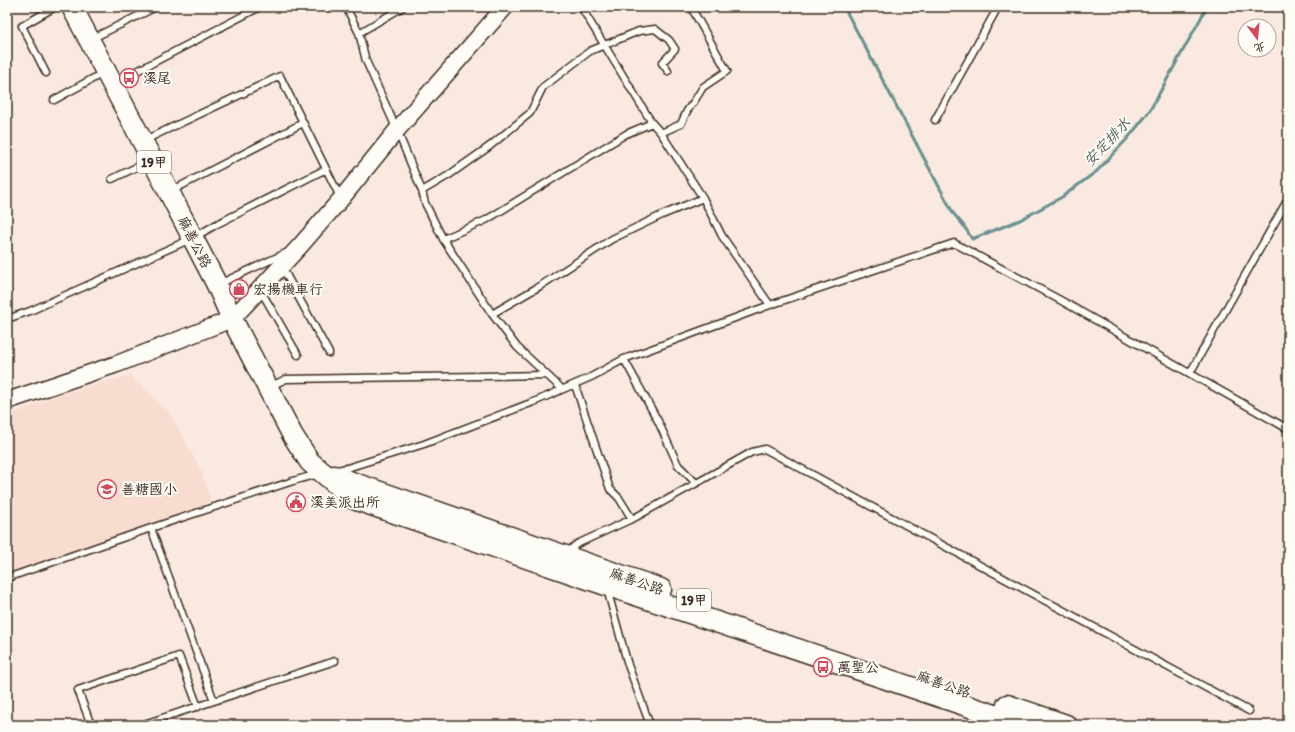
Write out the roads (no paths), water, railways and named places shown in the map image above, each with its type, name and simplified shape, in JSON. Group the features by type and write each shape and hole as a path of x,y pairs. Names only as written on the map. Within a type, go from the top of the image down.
{"main road":[{"name":"麻善公路","path":"72,7 170,192 217,285 232,319 299,446 310,462 354,499 560,562 1066,725"},
{"name":"麻善公路","path":"560,562 606,585 1024,725"}],"street":[{"path":"7,401 117,364 232,319 282,267 341,199 397,130 505,7"}],"lane":[{"path":"46,73 22,26 55,7"},
{"path":"89,39 156,7"},
{"path":"54,100 109,77 260,7"},
{"path":"346,7 359,33 366,61 397,130 422,191 425,203 443,239 492,314 517,347 562,389"},
{"path":"359,33 403,7"},
{"path":"581,7 652,123 661,133 703,198 722,236 770,304"},
{"path":"661,133 681,124 687,111 703,87 727,71 691,7"},
{"path":"935,120 998,7"},
{"path":"422,191 449,175 490,146 530,114 543,87 590,51 639,31 655,29 669,40 675,49 662,64 668,71"},
{"path":"143,141 280,76 341,199"},
{"path":"170,192 303,123"},
{"path":"443,239 486,220 626,134 652,123"},
{"path":"112,179 152,159"},
{"path":"7,319 30,311 193,238 217,224 326,169"},
{"path":"492,314 540,286 612,239 662,214 703,198"},
{"path":"1190,373 1288,199"},
{"path":"7,578 293,481 347,468 424,444 574,385 607,370 624,359 770,304 954,243 1190,373 1288,429"},
{"path":"217,285 300,246"},
{"path":"282,267 329,353"},
{"path":"260,290 298,354"},
{"path":"624,359 658,421 678,465 696,483"},
{"path":"268,388 286,379 547,375"},
{"path":"574,385 610,489 619,498 632,519"},
{"path":"560,562 577,544 632,519 752,452 765,449 1249,711"},
{"path":"151,528 214,701"},
{"path":"606,585 628,665 650,725"},
{"path":"91,725 78,690 179,656 198,707"},
{"path":"141,725 335,661"}],"waterway":[{"name":"安定排水","path":"844,7 953,213 964,226 972,239 1020,220 1062,197 1097,171 1128,138 1149,112 1207,7"}],"place":[{"name":"溪尾","path":"129,78"},
{"name":"宏揚機車行","path":"239,289"},
{"name":"善糖國小","path":"107,489"},
{"name":"溪美派出所","path":"296,502"},
{"name":"萬聖公","path":"823,667"}]}
